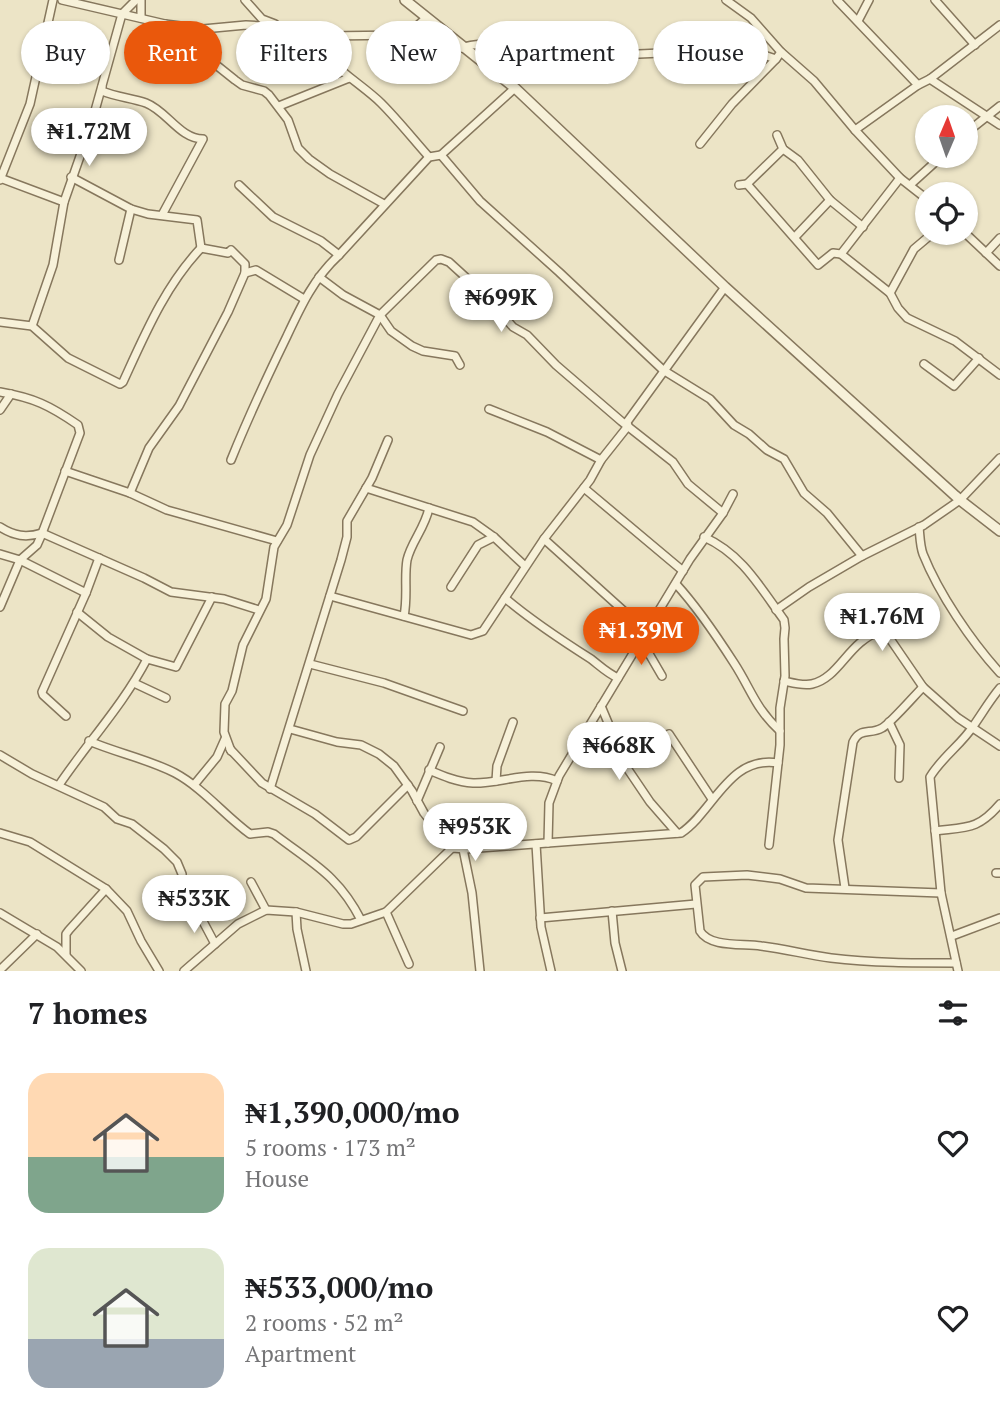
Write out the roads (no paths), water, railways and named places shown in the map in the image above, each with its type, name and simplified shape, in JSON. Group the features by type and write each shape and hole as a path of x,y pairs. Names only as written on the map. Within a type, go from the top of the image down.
{"street":[{"path":"53,0 30,104 0,179 64,202"},
{"path":"62,0 152,21"},
{"path":"32,326 52,265 71,177 103,86 122,14 139,0"},
{"path":"139,0 141,18"},
{"path":"245,0 267,21"},
{"path":"405,0 515,88 725,287 960,500 1000,531"},
{"path":"726,0 751,18 778,56 814,81 855,130 900,178 915,189"},
{"path":"837,0 918,85"},
{"path":"858,21 869,0"},
{"path":"935,0 975,45"},
{"path":"352,36 403,35 426,18"},
{"path":"855,130 930,79 1000,25"},
{"path":"462,48 470,44 521,41 559,46 572,54 626,56 698,53 739,47 778,56"},
{"path":"700,144 732,104 778,56"},
{"path":"222,70 242,85 264,91 279,106 292,127 298,148 309,159 384,204"},
{"path":"930,79 1000,125"},
{"path":"352,80 380,102 429,157"},
{"path":"279,106 334,84"},
{"path":"103,86 102,91 148,103 193,139 203,139 162,215"},
{"path":"231,460 263,382 304,299 323,270 429,157 441,155 515,88"},
{"path":"978,122 1000,106"},
{"path":"777,135 783,149 798,160 831,200 863,227"},
{"path":"783,149 743,185 795,237 818,265 833,253 841,254 890,293 898,308 908,318 955,341 1000,375"},
{"path":"441,155 480,201 663,370 710,399 734,425 767,450 784,459 804,493 827,513 862,556"},
{"path":"910,185 929,168"},
{"path":"71,177 131,209 197,220 201,248"},
{"path":"841,254 900,178"},
{"path":"239,185 273,216 321,241 339,255"},
{"path":"795,237 831,200"},
{"path":"119,260 131,209"},
{"path":"986,253 1000,238"},
{"path":"890,293 919,245"},
{"path":"978,245 1000,266"},
{"path":"0,322 32,326 68,358 120,384 173,279 201,248"},
{"path":"201,248 228,253 231,250 245,269 256,270 304,299"},
{"path":"194,785 217,757 225,739 225,704 232,691 243,645 266,599 277,541 287,525 310,455 338,394 380,315 433,263 445,260 484,294 513,327 527,335 556,365 673,462 688,484 723,513"},
{"path":"130,493 149,449 179,406 228,312 245,269"},
{"path":"319,277 343,295 380,315 391,331 412,346 423,351 456,356 460,365"},
{"path":"330,596 477,635 483,631 525,566 584,488 663,370 725,287"},
{"path":"924,364 954,386 979,358"},
{"path":"813,362 960,500"},
{"path":"0,392 41,402 78,425 80,433 37,545 20,560 0,607"},
{"path":"0,410 12,394"},
{"path":"489,409 547,432 601,460"},
{"path":"270,789 347,537 347,521 388,440"},
{"path":"776,610 809,587 919,527 960,500 1000,458"},
{"path":"65,471 130,493 167,510 277,541"},
{"path":"366,488 473,522 494,537 525,566"},
{"path":"584,488 683,571"},
{"path":"548,843 549,803 556,781 683,571 733,494"},
{"path":"404,616 408,559 429,508"},
{"path":"0,527 13,534 25,536 42,533 171,592 212,597 259,610"},
{"path":"919,527 922,552 942,591 973,640 1000,673"},
{"path":"451,587 478,545 494,537"},
{"path":"704,537 736,556 783,620 785,628 778,763 769,845"},
{"path":"544,539 646,631"},
{"path":"0,554 20,560 86,593"},
{"path":"66,716 42,692 99,558"},
{"path":"676,584 698,609 735,663 761,712 780,731"},
{"path":"77,612 107,637 147,659 176,667 212,597"},
{"path":"505,598 531,621 592,660 606,673 618,678"},
{"path":"784,681 814,684 825,678 856,645 882,631 923,687 958,718 974,726 1000,746"},
{"path":"641,640 662,676"},
{"path":"59,785 89,741 116,712 147,659"},
{"path":"310,664 384,683 463,711"},
{"path":"134,683 166,698"},
{"path":"845,888 838,841 853,742 862,731 885,727 923,687"},
{"path":"941,893 797,887 780,879 747,875 703,877 695,885 702,935 711,940 833,958 957,967 941,893 930,777 939,763 974,726 984,707 1000,688"},
{"path":"601,706 626,768 650,802 677,833"},
{"path":"496,781 497,766 513,722"},
{"path":"890,722 900,745 899,778"},
{"path":"290,729 370,748 387,760 408,785 417,802 452,848 463,849 677,833 686,830 726,784 745,770 762,762 778,763"},
{"path":"669,734 712,799"},
{"path":"225,739 232,751 262,783 315,814 349,840 356,837 408,785"},
{"path":"89,741 176,774 194,785 250,834 271,832 322,869 340,886 361,920"},
{"path":"417,802 440,747"},
{"path":"217,757 232,751"},
{"path":"0,755 32,774 104,807 117,819 132,824 170,855 177,862 182,874"},
{"path":"429,770 475,783 541,776 556,781"},
{"path":"935,831 968,827 983,822 1000,804"},
{"path":"0,833 30,842 106,889 127,911 159,971"},
{"path":"536,844 540,918 551,971"},
{"path":"184,971 238,924 265,910 296,912 336,923 351,923 386,912 452,848"},
{"path":"463,849 472,893 480,971"},
{"path":"251,882 265,910"},
{"path":"66,955 66,934 106,889"},
{"path":"540,918 696,904"},
{"path":"612,911 615,943 624,970"},
{"path":"0,912 66,955 81,971"},
{"path":"198,912 215,944"},
{"path":"296,912 306,971"},
{"path":"386,912 409,964"},
{"path":"952,936 1000,918"},
{"path":"0,970 37,934"}]}
